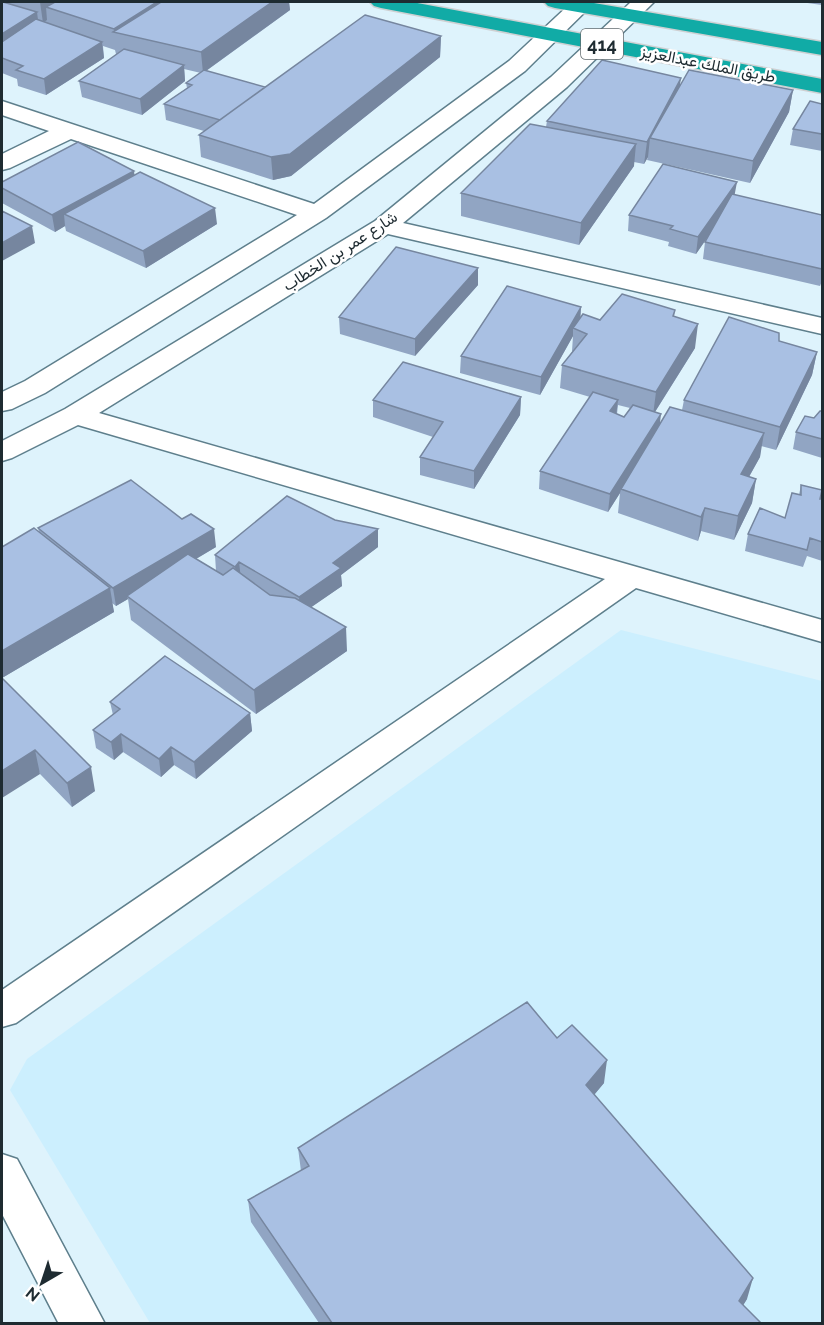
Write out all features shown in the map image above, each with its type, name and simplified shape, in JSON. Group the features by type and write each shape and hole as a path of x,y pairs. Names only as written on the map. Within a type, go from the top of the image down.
{"highway":[{"name":"طريق الملك عبدالعزيز","path":"381,2 822,86"},
{"name":"طريق الملك عبدالعزيز","path":"555,2 636,8 822,49"}],"street":[{"path":"2,403 35,387 317,213 517,66 581,4"},
{"name":"شارع عمر بن الخطاب","path":"2,452 75,415 384,226 559,82 636,8"},
{"path":"2,108 317,213"},
{"path":"2,164 69,131"},
{"path":"384,226 822,326"},
{"path":"75,415 822,632"},
{"path":"2,1011 632,576"},
{"path":"2,1173 83,1323"}],"shaded area":[{"path":"621,630 822,681 822,1323 150,1323 10,1090 27,1059"}],"building":[{"path":"3,2 37,12 2,34"},
{"path":"55,2 157,2 114,29 46,7"},
{"path":"161,2 272,2 201,52 113,32"},
{"path":"365,15 441,36 290,154 271,157 199,135"},
{"path":"36,19 102,42 44,79 16,70 23,66 2,58 2,42"},
{"path":"124,49 184,65 140,99 79,81"},
{"path":"602,60 681,78 647,142 547,121"},
{"path":"204,70 265,87 220,120 164,104 192,85 186,83"},
{"path":"689,70 793,90 753,161 650,138"},
{"path":"810,101 822,104 822,134 793,129"},
{"path":"530,124 636,144 581,223 461,193"},
{"path":"78,142 134,171 52,215 2,188 2,182"},
{"path":"663,164 737,182 698,237 670,229 673,226 629,215"},
{"path":"140,172 215,208 143,251 64,214"},
{"path":"732,194 822,215 822,269 705,242"},
{"path":"2,211 32,226 2,243"},
{"path":"396,247 478,268 415,339 339,317"},
{"path":"507,286 581,307 541,377 461,356"},
{"path":"622,294 675,310 673,316 698,324 656,392 562,365 587,334 573,328 583,314 600,320"},
{"path":"729,317 779,333 779,341 817,352 780,427 684,400"},
{"path":"403,362 521,397 474,471 420,457 443,422 373,400"},
{"path":"593,392 618,400 610,411 624,417 633,405 661,414 610,494 540,471"},
{"path":"670,407 764,433 741,474 756,479 738,516 705,508 701,517 621,489"},
{"path":"822,411 822,439 796,432 805,416 814,418"},
{"path":"131,480 182,519 191,514 214,529 113,588 38,528"},
{"path":"801,485 822,490 820,499 822,499 822,542 810,538 807,550 748,534 760,508 785,518 792,493 801,495"},
{"path":"287,496 335,520 378,529 333,563 341,568 299,597 239,562 235,567 215,555"},
{"path":"34,528 110,588 2,651 2,547"},
{"path":"188,554 223,575 233,568 270,595 295,598 346,627 254,690 127,596"},
{"path":"165,656 250,713 194,762 171,747 159,759 121,734 111,742 93,730 120,709 110,702"},
{"path":"2,678 91,767 67,783 35,750 2,771"},
{"path":"527,1002 557,1038 572,1025 607,1060 586,1085 753,1278 739,1301 761,1323 332,1323 248,1200 309,1166 298,1148"}]}
